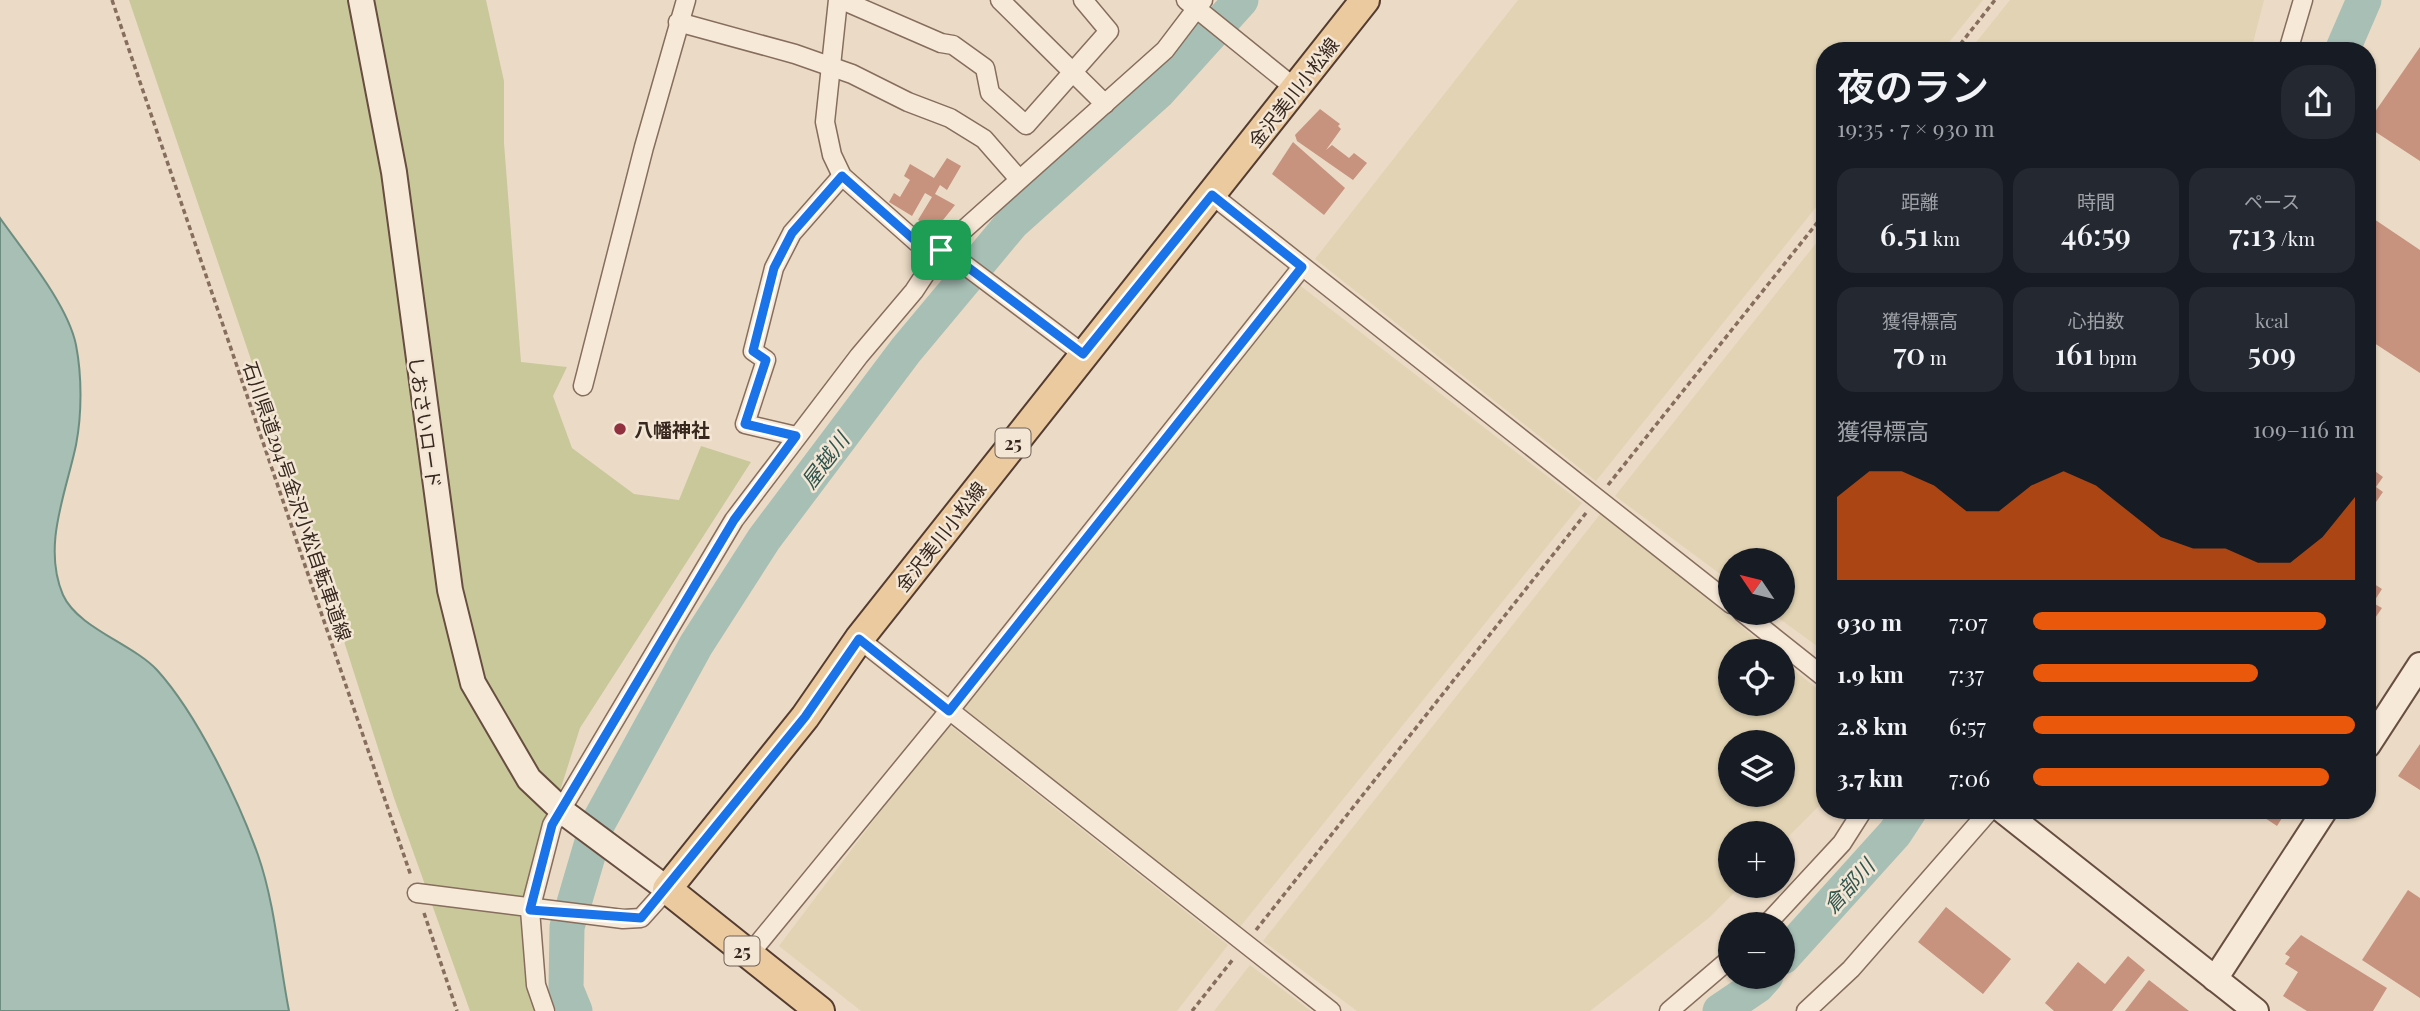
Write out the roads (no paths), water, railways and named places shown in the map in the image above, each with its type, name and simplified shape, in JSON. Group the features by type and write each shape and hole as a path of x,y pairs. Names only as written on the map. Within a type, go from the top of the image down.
{"main road":[{"name":"金沢美川小松線","path":"667,889 805,717 859,639 1365,0"},
{"name":"25","path":"667,889 820,1011"}],"street":[{"name":"しおさいロード","path":"361,0 394,172 450,590 464,656 473,683 529,779 564,811 667,889"},
{"path":"583,386 686,0"},
{"path":"1083,354 945,251 920,245 842,176 832,155 825,122 829,66 840,0 941,43 953,45 985,68 990,93 1026,125 1109,31 1090,2"},
{"path":"1000,0 1105,104"},
{"path":"2291,42 2303,0"},
{"path":"545,1011 536,985 535,910 552,825 564,811 734,520 796,436 945,251 1019,179 1165,50 1197,6 1238,44 1296,89"},
{"path":"678,22 829,66 950,118 984,139 1019,179"},
{"path":"796,436 745,424 766,360 753,351 780,256 792,233 842,176"},
{"path":"1212,195 1718,594"},
{"path":"748,956 949,711 1302,267"},
{"path":"1758,625 1816,671"},
{"path":"859,639 1331,1011"},
{"path":"2376,733 2420,665"},
{"path":"1778,912 1842,843 1858,819"},
{"path":"1806,1011 1851,969 1982,819"},
{"path":"2013,819 2256,1011"},
{"path":"2215,979 2319,819"},
{"path":"417,893 623,919 641,918 667,889"},
{"path":"1669,1011 1718,969"}],"waterway":[{"name":"屋越川","path":"575,1011 566,989 567,927 597,825 696,645 764,539 906,350 1012,223 1158,92 1241,0"},
{"name":"倉部川","path":"2346,42 2364,0"},
{"name":"倉部川","path":"1795,944 1895,833 1904,819"},
{"name":"倉部川","path":"1720,1011 1753,989"}],"place":[{"name":"八幡神社","path":"620,429"}]}
